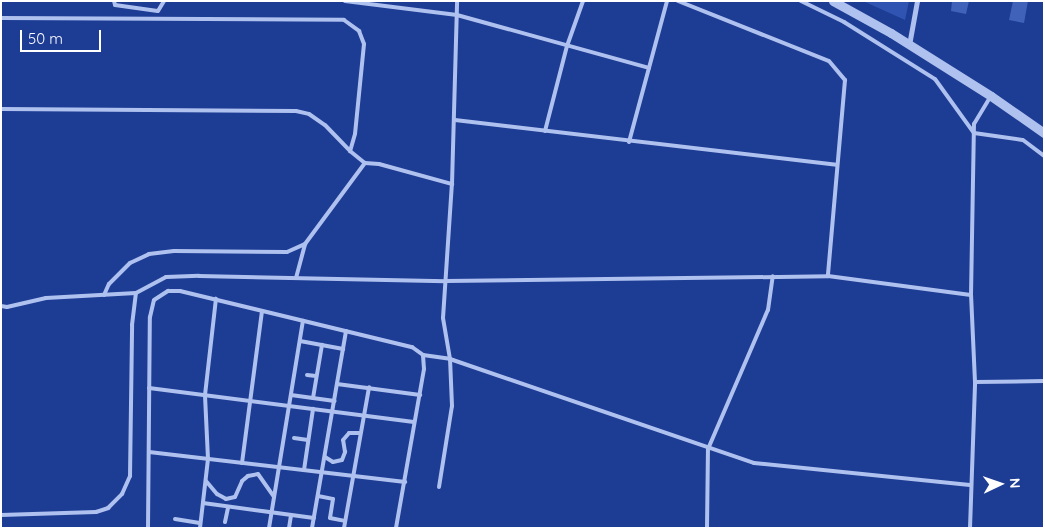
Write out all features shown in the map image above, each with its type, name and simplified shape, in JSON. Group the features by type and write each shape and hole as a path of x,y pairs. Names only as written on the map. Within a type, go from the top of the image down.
{"street":[{"path":"833,1 991,96 1044,134"},
{"path":"908,45 917,1"}],"lane":[{"path":"114,1 115,5 158,11 164,1"},
{"path":"345,1 457,15 649,68"},
{"path":"439,487 452,406 450,358 442,318 452,184 458,1"},
{"path":"545,131 567,46 583,1"},
{"path":"629,142 666,1"},
{"path":"678,1 829,61 845,80 836,166 828,276"},
{"path":"800,1 844,22 935,79 974,132 1024,140 1044,156"},
{"path":"1,18 344,20 359,31 364,44 355,134 350,151"},
{"path":"970,528 970,484 975,382 971,296 974,124 991,96"},
{"path":"1,109 296,111 309,114 325,125 350,151 365,163 379,164 452,184"},
{"path":"455,120 836,166"},
{"path":"296,278 305,244 365,163"},
{"path":"104,295 109,284 130,263 148,254 174,250 287,252 305,244"},
{"path":"707,528 708,449 768,310 773,276"},
{"path":"1,306 7,307 46,298 136,293 166,277 446,281 828,276 971,296"},
{"path":"148,528 150,317 154,300 168,291 180,291 216,299 412,347 423,355 450,358 708,449 754,463 970,484"},
{"path":"1,515 96,512 108,508 122,494 130,476 132,325 136,293"},
{"path":"176,519 200,526 208,459 205,395 216,299"},
{"path":"242,463 262,311"},
{"path":"269,528 303,320"},
{"path":"312,528 346,331"},
{"path":"300,341 343,349"},
{"path":"313,398 322,346"},
{"path":"396,528 420,395 424,369 423,355"},
{"path":"307,375 316,376"},
{"path":"975,382 1044,381"},
{"path":"337,384 420,395"},
{"path":"344,528 368,387"},
{"path":"149,388 414,422"},
{"path":"291,395 334,401"},
{"path":"304,470 313,409"},
{"path":"325,456 333,462 342,460 345,456 343,444 345,436 349,433 360,432"},
{"path":"294,438 308,440"},
{"path":"149,452 404,482"},
{"path":"206,480 217,494 226,499 235,497 242,481 248,476 258,474 274,497"},
{"path":"318,496 333,499 330,518 345,521"},
{"path":"203,503 228,508 314,518"},
{"path":"226,522 228,508"},
{"path":"289,528 291,516"}],"shaded area":[{"path":"863,1 909,1 905,20"}],"building":[{"path":"952,1 969,1 966,14 951,11"},
{"path":"1013,1 1028,1 1024,23 1009,20"}]}
